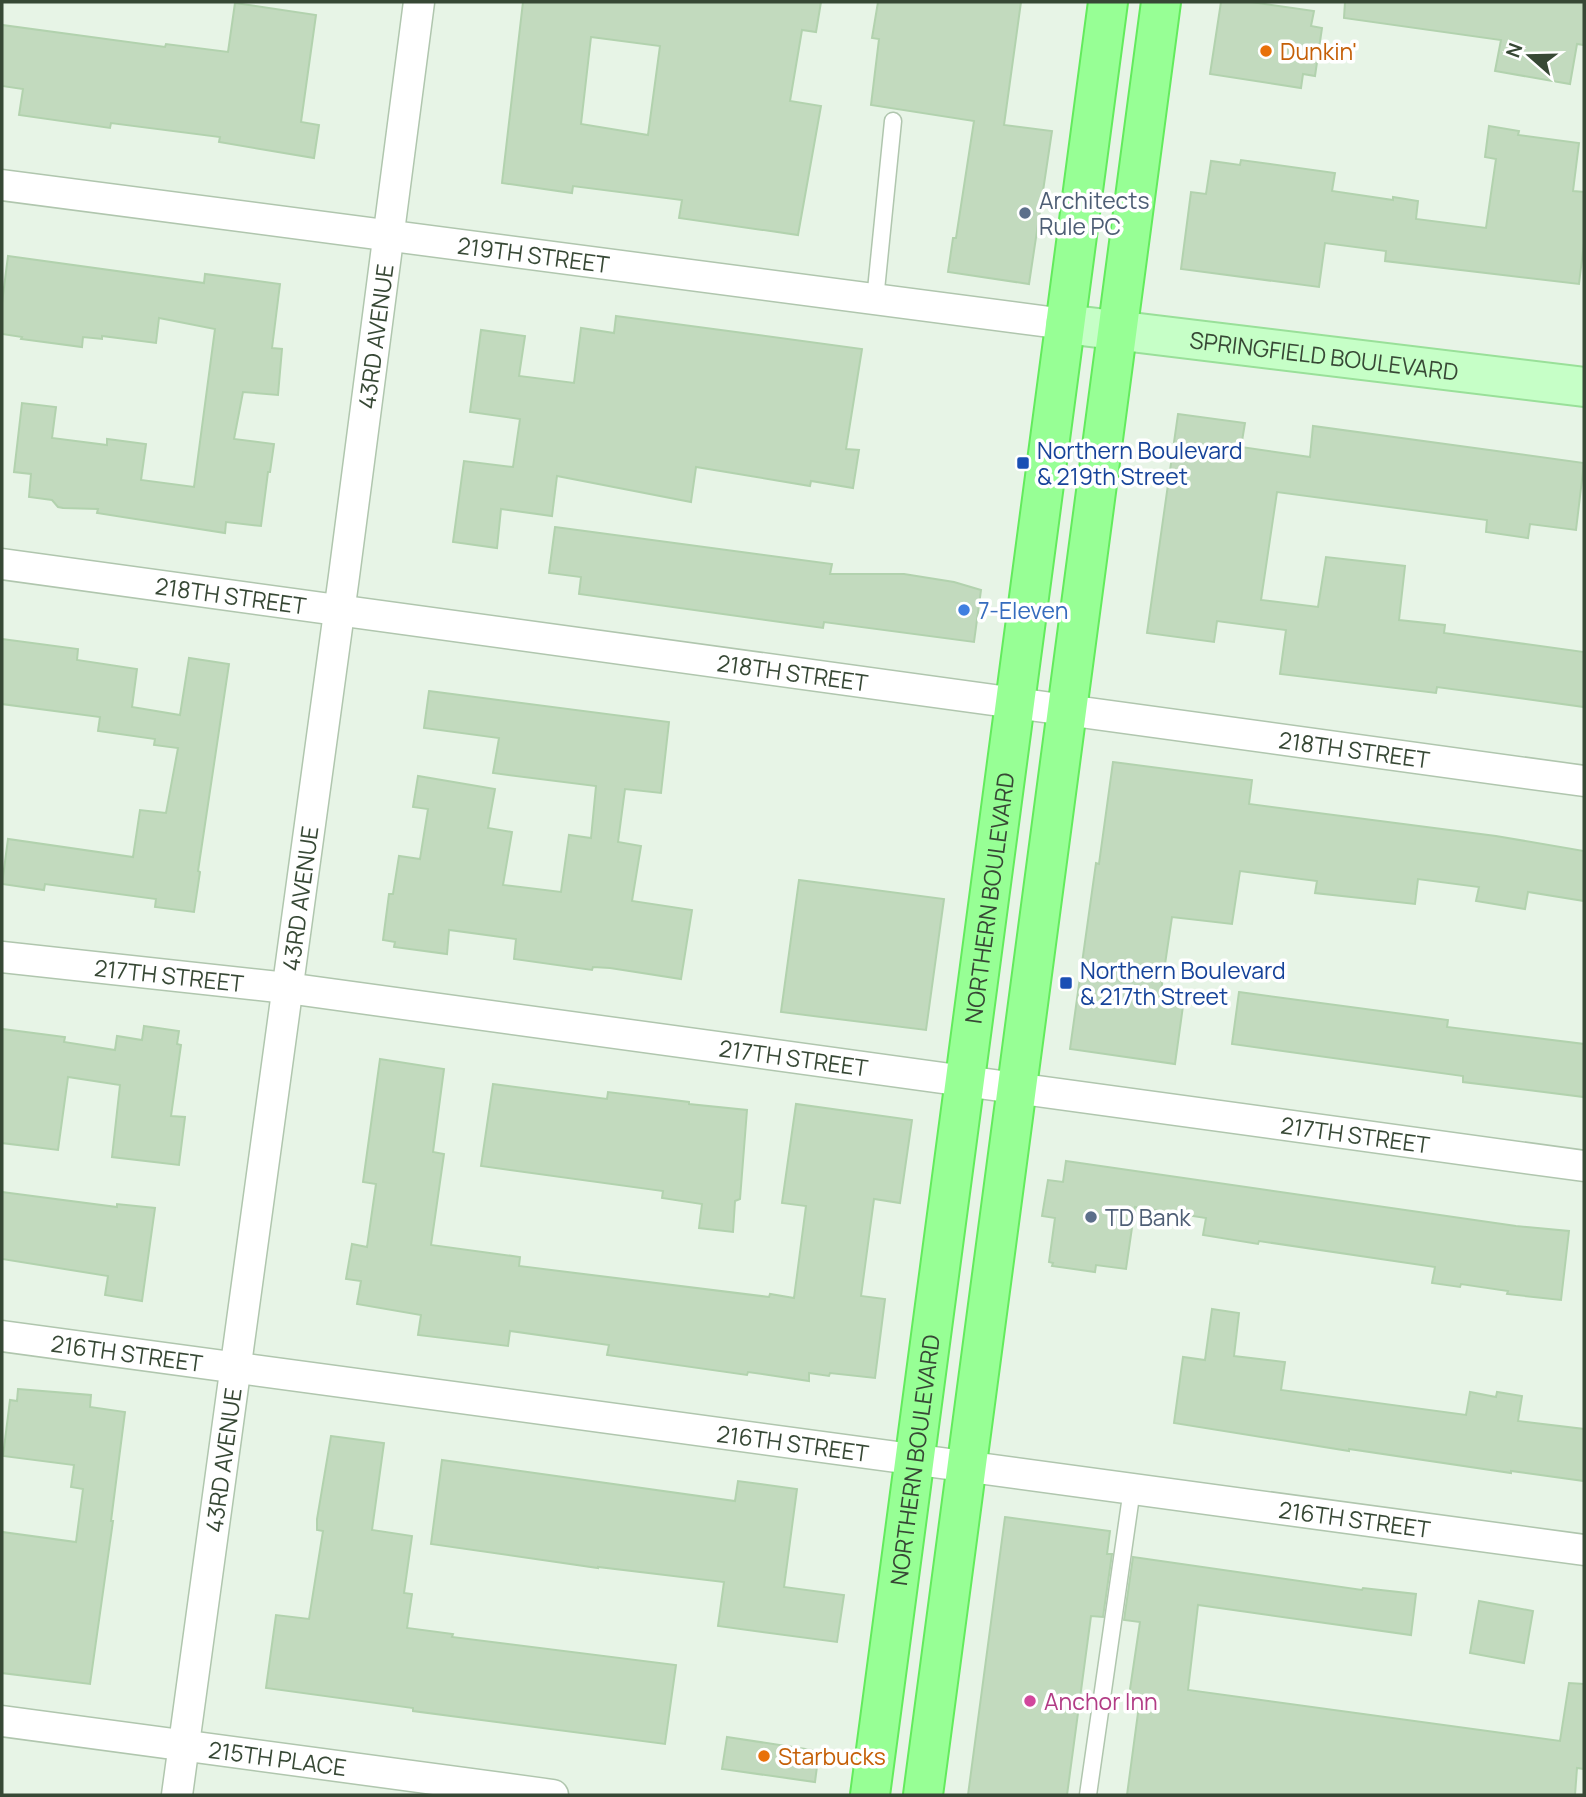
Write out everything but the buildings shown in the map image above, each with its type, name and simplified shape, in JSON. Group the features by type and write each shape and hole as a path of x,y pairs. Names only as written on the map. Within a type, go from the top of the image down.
{"main road":[{"name":"NORTHERN BOULEVARD","path":"870,1795 1108,2"},
{"path":"923,1795 1161,2"},
{"name":"SPRINGFIELD BOULEVARD","path":"1065,324 1584,387"}],"street":[{"name":"43RD AVENUE","path":"177,1795 340,611 419,2"},
{"name":"219TH STREET","path":"2,185 1065,324"},
{"name":"218TH STREET","path":"2,564 1584,781"},
{"name":"217TH STREET","path":"2,957 287,988 1584,1166"},
{"name":"216TH STREET","path":"2,1336 1584,1550"},
{"name":"215TH PLACE","path":"2,1721 553,1795"}],"lane":[{"path":"875,300 893,121"},
{"path":"1088,1795 1132,1489"}],"place":[{"name":"Dunkin'","path":"1266,51"},
{"name":"Architects Rule PC","path":"1025,213"},
{"name":"Northern Boulevard & 219th Street","path":"1023,463"},
{"name":"7-Eleven","path":"964,610"},
{"name":"Northern Boulevard & 217th Street","path":"1066,983"},
{"name":"TD Bank","path":"1091,1217"},
{"name":"Anchor Inn","path":"1030,1701"},
{"name":"Starbucks","path":"764,1756"}]}
